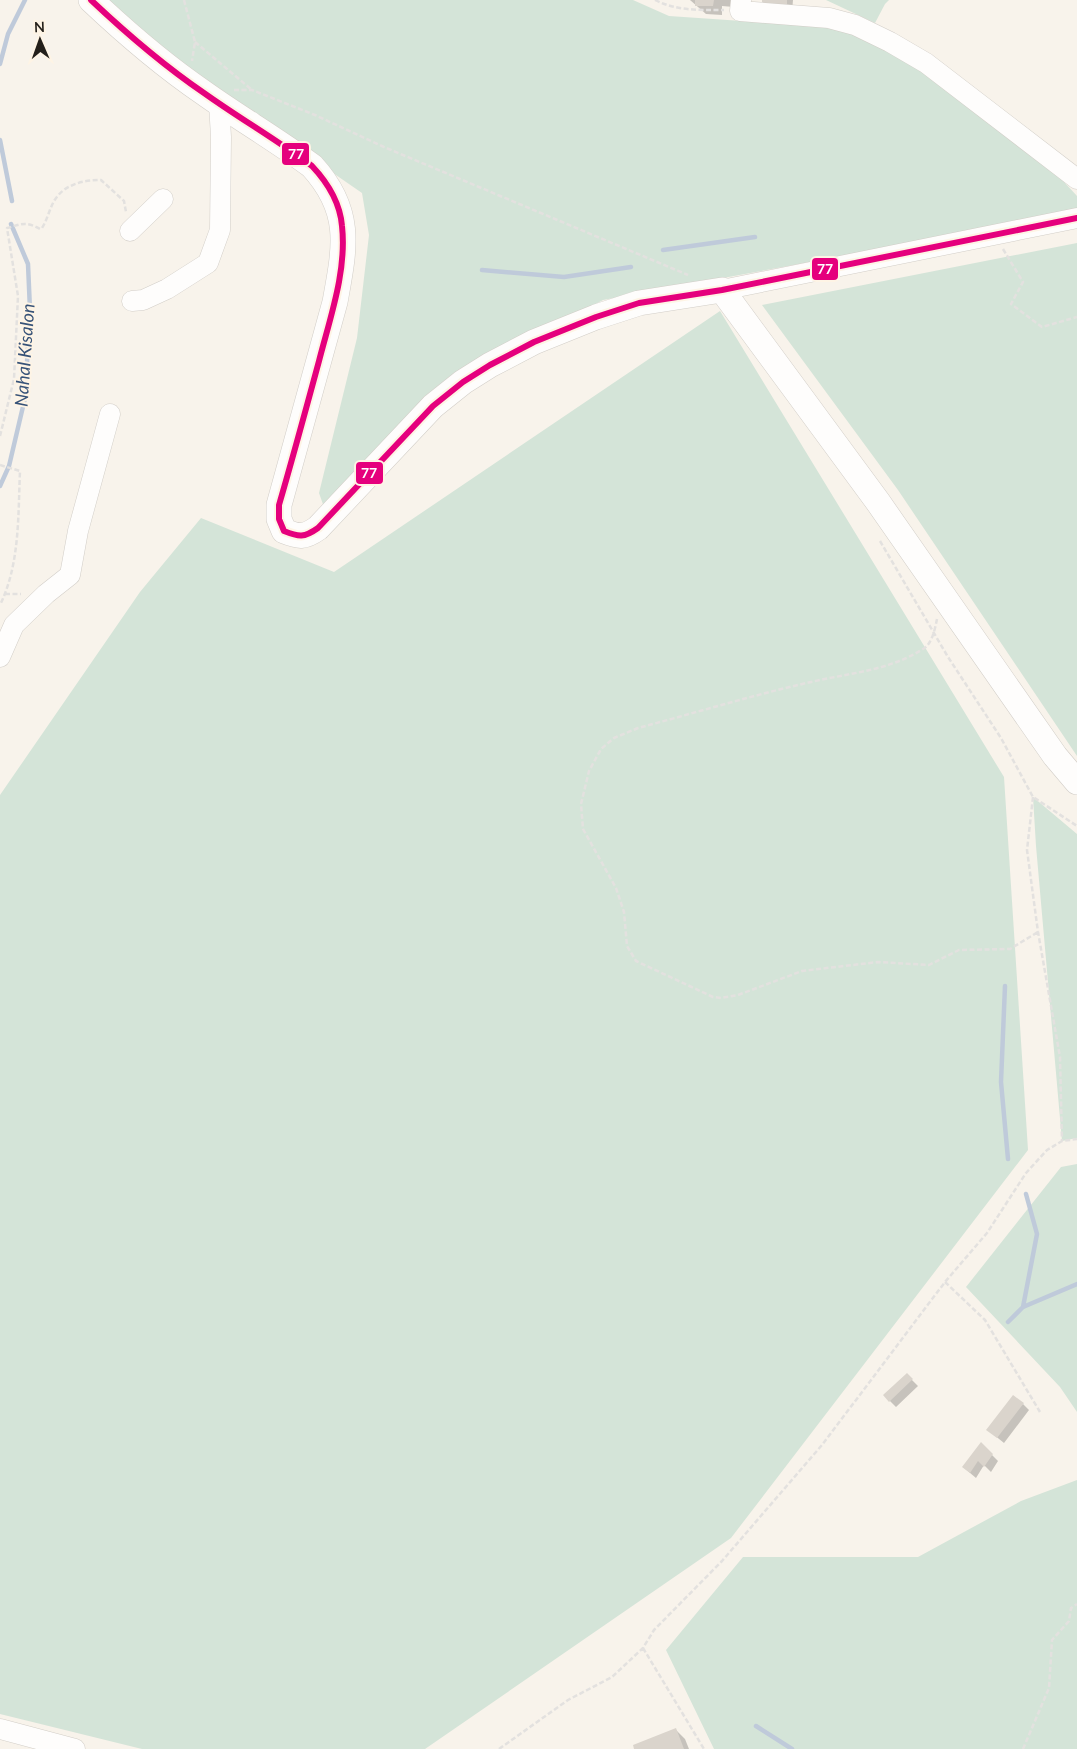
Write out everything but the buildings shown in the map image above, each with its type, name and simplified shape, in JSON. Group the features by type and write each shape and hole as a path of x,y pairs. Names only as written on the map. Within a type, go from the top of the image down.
{"main road":[{"path":"91,0 138,44 203,92 312,166 326,181 336,199 342,225 343,246 335,302 279,505 279,520 284,530 296,536 308,536 318,528 433,406 463,382 490,365 534,342 596,317 640,303 722,290 878,502 1055,756 1077,782"}],"street":[{"path":"740,5 829,18 856,25 890,42 926,63 1077,179"},
{"path":"132,302 143,300 167,290 208,263 220,230 221,137 203,92"},
{"path":"130,231 162,199"},
{"path":"722,290 1077,218"},
{"path":"0,657 14,625 46,594 70,576 78,531 110,414"},
{"path":"0,1729 75,1749"}],"path":[{"path":"184,0 195,42 203,92 252,90"},
{"path":"654,0 668,7 688,10 740,5"},
{"path":"195,42 252,90 315,115 384,147 695,278"},
{"path":"0,436 14,379 18,296 7,228 25,223 32,224 40,229 42,228 54,201 69,186 80,182 101,180 124,201 130,231"},
{"path":"995,235 1023,282 1011,304 1042,327 1077,317"},
{"path":"0,465 20,471 14,567 0,605"},
{"path":"880,540 948,657 1000,738 1033,796 1077,826"},
{"path":"941,592 934,632 925,648 895,664 870,671 811,681 638,728 614,738 601,749 589,771 581,804 583,829 616,888 624,912 627,946 636,961 713,997 721,998 738,995 802,971 878,962 929,964 959,950 1010,949 1038,932"},
{"path":"1033,796 1028,850 1038,932 1060,1057 1062,1141"},
{"path":"499,1749 568,1700 612,1677 643,1648 654,1630 722,1561 822,1445 945,1282 987,1233 1026,1172 1047,1150 1062,1141 1077,1139"},
{"path":"945,1282 985,1320 1040,1412"},
{"path":"1022,1749 1049,1688 1052,1640 1069,1621 1071,1608 1077,1604"},
{"path":"643,1648 704,1749"}],"green space":[{"path":"104,0 633,0 669,16 813,26 860,33 907,60 1042,158 1077,196 1077,213 603,300 456,380 325,510 319,493 357,338 369,235 362,193 168,59"},
{"path":"826,0 889,0 875,23"},
{"path":"1077,243 1077,756 898,490 762,305"},
{"path":"720,311 1004,777 1028,1150 731,1538 425,1749 142,1749 0,1714 0,795 140,592 201,518 334,572"},
{"path":"1033,797 1077,834 1077,1138 1062,1141 1036,846"},
{"path":"1077,1164 1077,1412 1060,1387 966,1287 1061,1167"},
{"path":"1077,1480 1077,1749 714,1749 666,1650 743,1557 918,1557 1021,1501"}],"waterway":[{"name":"Nahal Kisalon","path":"0,64 8,34 25,0"},
{"name":"Nahal Kisalon","path":"0,140 12,201"},
{"name":"Nahal Kisalon","path":"0,486 9,466 25,398 30,310 28,264 11,224"},
{"path":"663,250 755,237"},
{"path":"482,270 564,277 631,267"},
{"path":"1005,986 1001,1082 1008,1159"},
{"path":"1023,1307 1037,1234 1026,1194"},
{"path":"1008,1322 1023,1307 1077,1284"},
{"path":"756,1726 792,1749"}],"transit line":[{"name":"77","path":"91,0 174,71 312,166 328,186 336,201 341,217 343,243 340,277 328,328 279,505 279,519 284,531 301,536 309,534 318,528 433,406 463,382 490,365 534,342 596,317 639,303 722,290 1077,218"}]}
